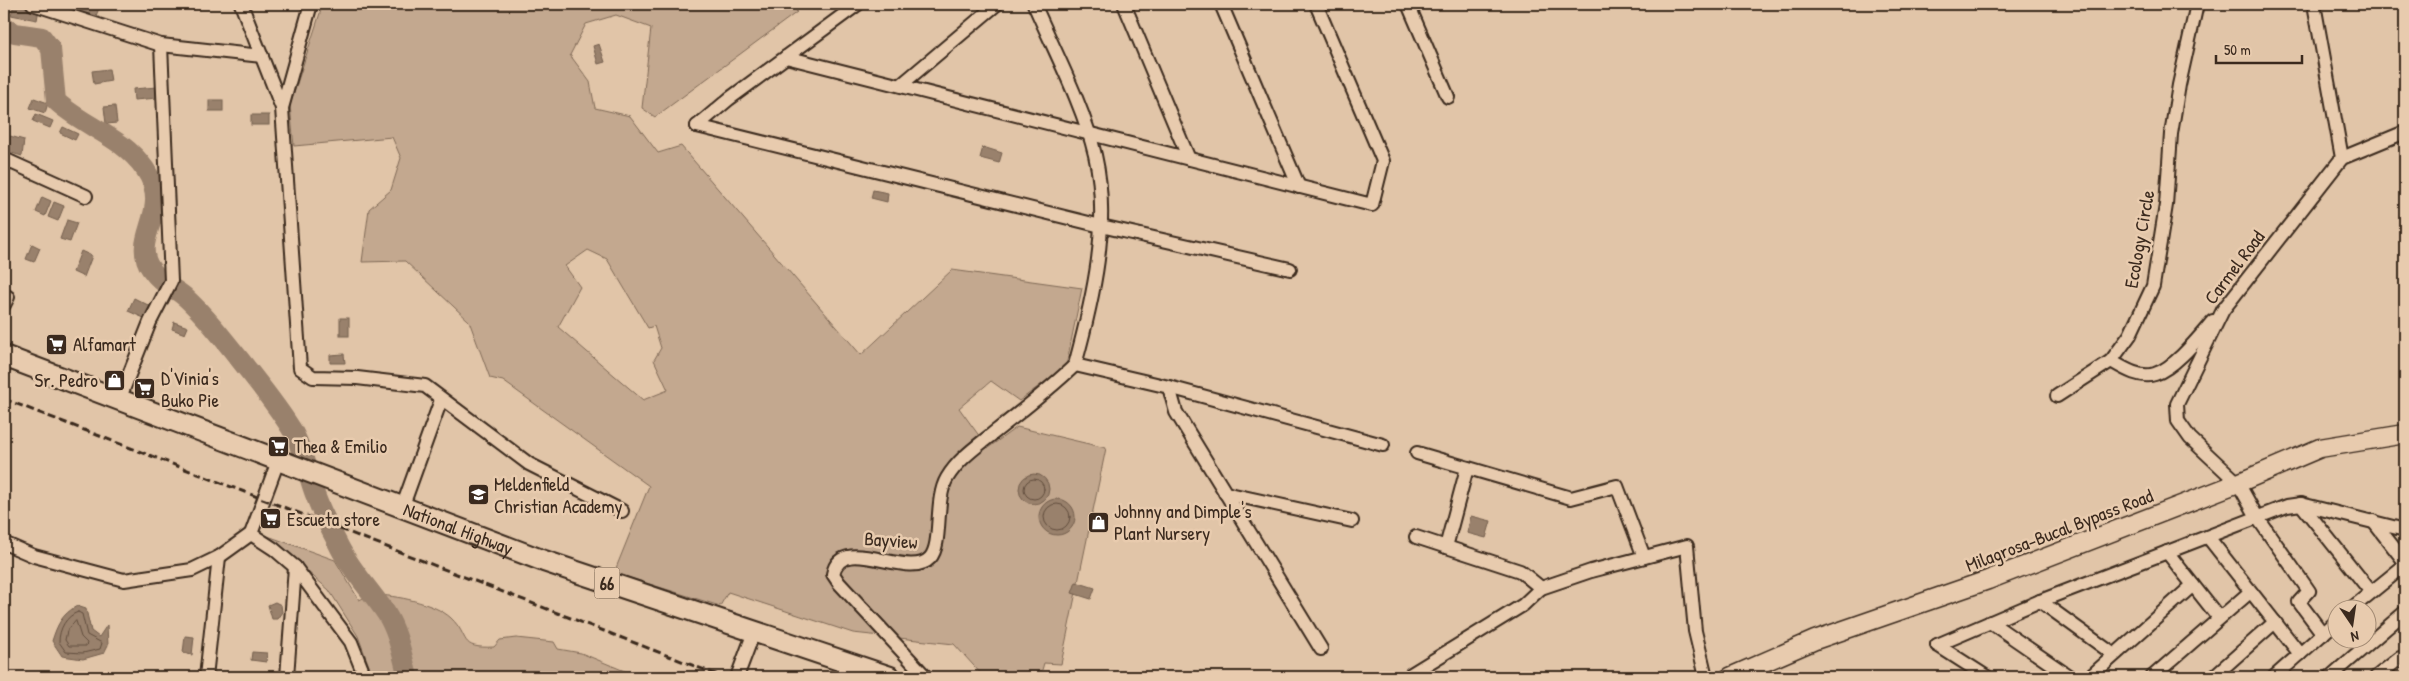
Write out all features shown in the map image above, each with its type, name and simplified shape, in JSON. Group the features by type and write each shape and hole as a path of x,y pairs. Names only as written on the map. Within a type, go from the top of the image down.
{"main road":[{"name":"National Highway","path":"4,356 544,562 890,677"},
{"name":"Milagrosa-Bucal Bypass Road","path":"1730,677 1815,640 1988,580 2238,483 2320,448 2405,434"}],"street":[{"path":"32,4 162,45 262,56"},
{"path":"241,4 282,108 300,368 313,377 357,378 425,386 441,400 528,464 622,511"},
{"path":"282,108 311,4"},
{"path":"858,4 786,56 697,126 1101,226 1290,269"},
{"path":"900,85 997,4"},
{"path":"1034,4 1088,132 1100,181 1101,226 1092,294 1075,365 1169,387 1383,445"},
{"path":"1124,4 1189,159"},
{"path":"1221,4 1299,187"},
{"path":"786,56 1372,205 1382,160 1316,4"},
{"path":"1408,4 1448,97"},
{"name":"Ecology Circle","path":"2111,361 2130,335 2154,286 2166,205 2173,124 2197,4"},
{"path":"2314,4 2342,158"},
{"path":"119,400 150,322 169,286 162,45"},
{"name":"Carmel Road","path":"2323,634 2299,602 2309,590 2257,517 2238,483 2190,438 2178,421 2177,404 2223,310 2342,158 2405,132"},
{"path":"4,159 86,196"},
{"path":"4,295 8,297 4,305"},
{"path":"2057,396 2111,361 2129,372 2154,375 2175,361 2223,310"},
{"name":"Bayview","path":"926,677 839,583 833,574 835,565 842,559 854,556 912,564 925,562 930,558 933,554 938,527 939,495 948,475 962,458 1034,402 1075,365"},
{"path":"1169,387 1176,412 1321,649"},
{"path":"402,508 441,400"},
{"path":"1417,453 1571,498 1617,486 1644,557"},
{"path":"4,543 34,556 124,580 192,570 220,557 251,534 287,464"},
{"path":"1446,547 1467,468"},
{"path":"1225,493 1352,521"},
{"path":"2301,504 2371,592"},
{"path":"1987,677 1937,645 2040,601 2287,506 2301,504 2405,530"},
{"path":"2364,598 2405,564 2373,522"},
{"path":"251,534 274,549 295,567 351,642 365,677"},
{"path":"1416,537 1520,571 1541,588"},
{"path":"2208,537 2300,654"},
{"path":"1410,674 1523,605 1541,588 1592,571 1687,546 1695,631 1706,677"},
{"path":"2167,552 2219,618"},
{"path":"206,677 220,557"},
{"path":"287,677 295,567"},
{"path":"2090,677 2113,654 2192,585"},
{"path":"2152,677 2250,592"},
{"path":"2040,601 2113,654"},
{"path":"2330,677 2405,612"},
{"path":"1990,622 2070,677"},
{"path":"2214,677 2275,622"},
{"path":"2274,677 2326,631"},
{"path":"737,677 754,632"},
{"path":"2376,677 2400,658 2405,657"}],"shaded area":[{"path":"323,4 634,4 654,8 661,4 789,4 797,12 655,117 642,108 651,28 616,15 586,24 570,55 590,82 595,108 630,116 658,153 681,146 861,355 952,270 1082,288 1066,366 1019,401 991,381 959,408 988,448 1017,427 1106,448 1061,664 1044,663 1040,677 984,677 954,644 853,633 728,592 720,606 614,573 649,486 503,381 490,378 469,321 405,261 362,262 369,209 391,190 401,158 392,137 294,146 290,105","holes":["588,250 607,259 648,328 654,326 661,348 654,360 668,390 643,400 558,327 580,287 565,266"]},
{"path":"265,535 335,560 359,600 372,595 393,596 435,608 451,618 469,644 474,646 494,647 500,640 516,638 554,642 558,649 581,653 639,677 373,677 358,636 329,590"}],"water":[{"path":"14,4 39,9 37,20 11,15"},
{"path":"78,4 99,8 96,16 76,10"},
{"path":"599,44 605,62 598,64 593,46"},
{"path":"109,69 111,81 94,84 92,71"},
{"path":"157,87 158,98 134,100 133,89"},
{"path":"34,98 48,103 45,113 30,108"},
{"path":"209,100 223,100 223,111 209,111"},
{"path":"115,106 117,123 106,124 104,107"},
{"path":"36,114 53,121 50,128 33,121"},
{"path":"251,115 269,115 269,125 251,125"},
{"path":"63,127 78,134 75,140 60,133"},
{"path":"10,136 24,140 22,156 5,151"},
{"path":"983,147 1002,153 999,163 980,158"},
{"path":"873,190 888,193 887,202 871,198"},
{"path":"42,197 51,201 45,216 36,212"},
{"path":"54,202 64,206 58,221 48,217"},
{"path":"67,220 77,223 70,242 60,239"},
{"path":"32,244 40,248 34,262 26,259"},
{"path":"81,251 92,256 84,277 73,272"},
{"path":"134,298 150,306 144,318 128,311"},
{"path":"340,318 349,318 349,336 340,336"},
{"path":"174,322 188,327 185,334 172,329"},
{"path":"344,354 345,363 330,363 330,355"},
{"path":"1034,474 1045,478 1049,489 1045,500 1034,504 1023,500 1019,489 1023,478"},
{"path":"1057,499 1070,504 1075,517 1070,530 1057,535 1044,530 1039,517 1044,504"},
{"path":"1471,516 1491,521 1486,538 1467,533"},
{"path":"1076,582 1095,588 1091,599 1072,593"},
{"path":"275,602 281,605 282,612 277,619 272,619 268,605"},
{"path":"77,606 86,609 91,631 99,637 107,625 108,645 104,653 83,659 62,656 52,641 61,620"},
{"path":"185,636 194,637 192,655 183,653"},
{"path":"252,652 267,653 266,662 251,660"}],"waterway":[{"path":"4,26 15,33 42,37 51,49 56,101 78,118 125,148 145,169 153,184 155,198 154,211 145,246 146,258 151,269 163,282 194,305 211,323 287,423 300,446 318,503 340,548 350,565 386,613 394,628 408,677"}],"railway":[{"path":"4,399 723,677"}],"place":[{"name":"Alfamart","path":"57,344"},
{"name":"Sr. Pedro","path":"114,380"},
{"name":"D'Vinia's Buko Pie","path":"145,389"},
{"name":"Thea & Emilio","path":"278,446"},
{"name":"Meldenfield Christian Academy","path":"478,495"},
{"name":"Escueta store","path":"271,519"},
{"name":"Johnny and Dimple's Plant Nursery","path":"1098,522"}]}
